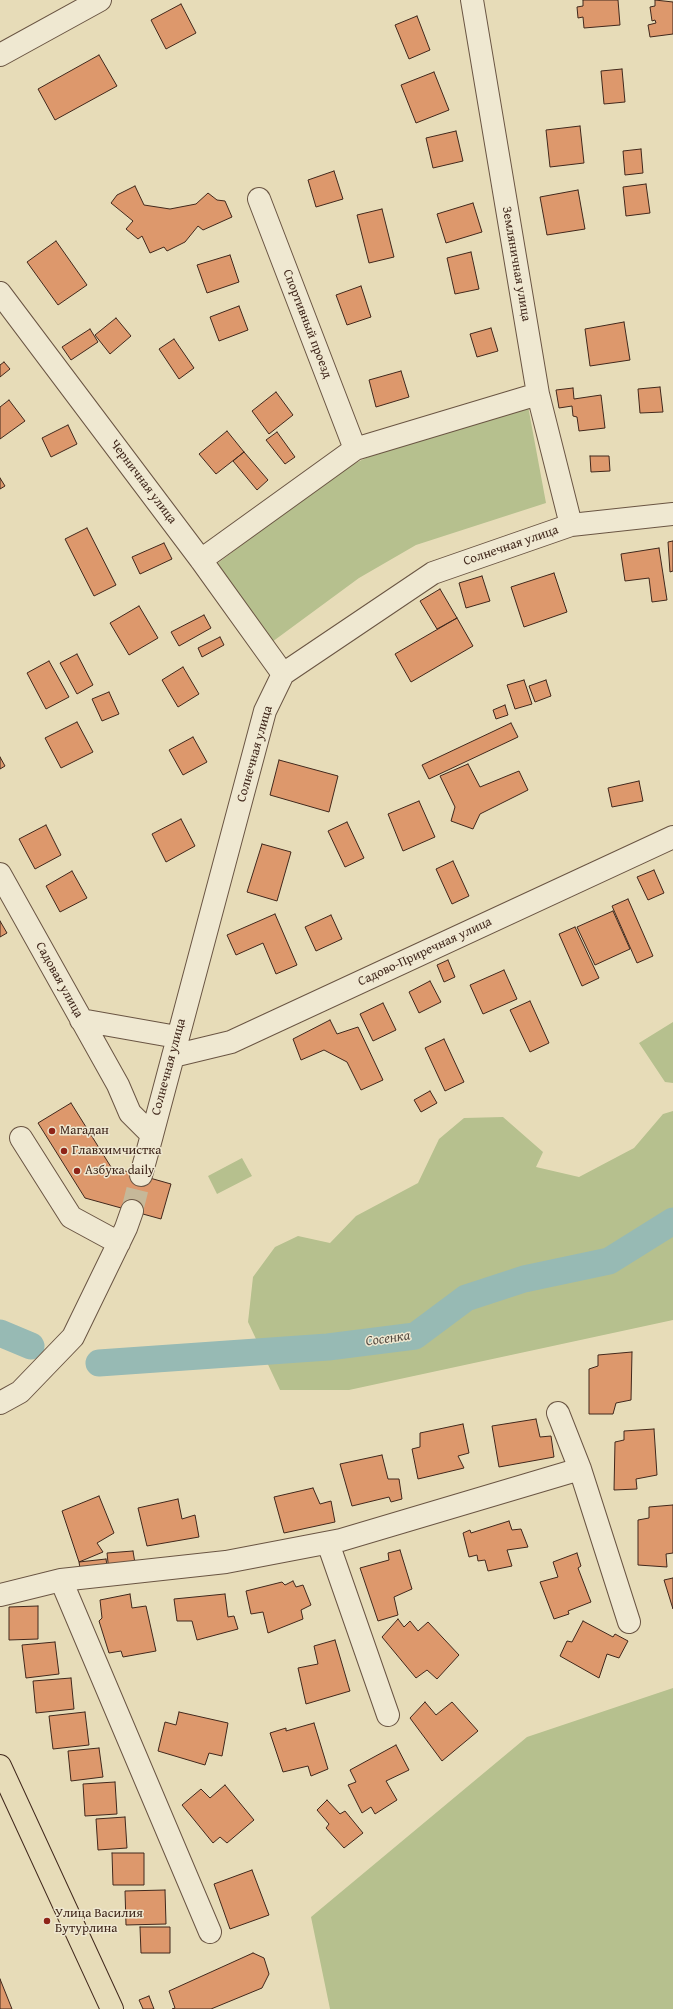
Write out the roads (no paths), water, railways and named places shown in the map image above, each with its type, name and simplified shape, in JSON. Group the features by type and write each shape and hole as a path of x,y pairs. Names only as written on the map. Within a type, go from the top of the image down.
{"main road":[{"path":"0,1766 112,2009"}],"street":[{"path":"0,55 100,0"},
{"name":"Земляничная улица","path":"472,0 538,394 571,525"},
{"name":"Спортивный проезд","path":"259,199 355,449"},
{"name":"Черничная улица","path":"0,292 201,560 283,674"},
{"path":"201,560 355,449 538,394"},
{"name":"Солнечная улица","path":"141,1175 266,712 283,674 433,573 571,525 673,514"},
{"name":"Садово-Приречная улица","path":"175,1046 231,1042 673,837"},
{"name":"Садовая улица","path":"0,874 118,1086 130,1113 152,1135"},
{"path":"81,1020 175,1046"},
{"path":"21,1138 71,1217 119,1243"},
{"path":"0,1403 20,1392 73,1337 119,1243 132,1211"},
{"path":"558,1413 580,1469 629,1622"},
{"path":"0,1595 61,1580 226,1562 328,1543 580,1469"},
{"path":"328,1543 388,1715"},
{"path":"61,1580 210,1932"}],"waterway":[{"name":"Сосенка","path":"99,1363 328,1347 415,1336 466,1298 524,1279 609,1261 673,1221"},
{"name":"Сосенка","path":"0,1333 31,1346"}],"tunnel":[{"path":"132,1211 141,1175"}],"place":[{"name":"Магадан","path":"52,1131"},
{"name":"Главхимчистка","path":"64,1151"},
{"name":"Азбука daily","path":"77,1171"},
{"name":"Улица Василия Бутурлина","path":"47,1921"}]}
